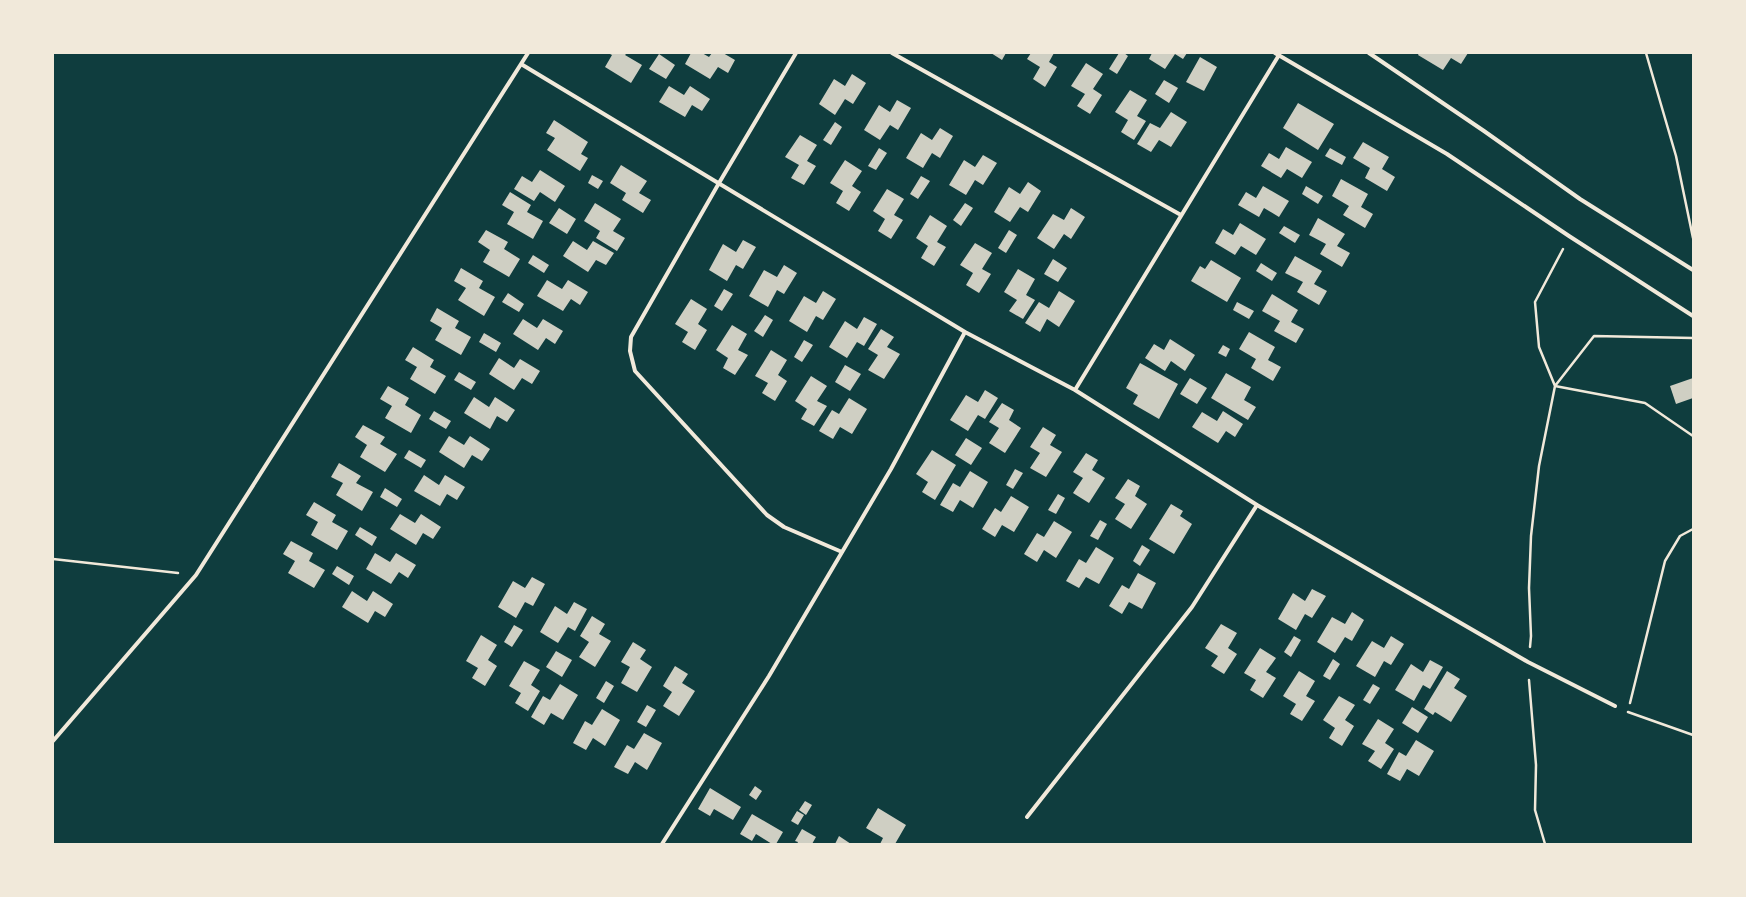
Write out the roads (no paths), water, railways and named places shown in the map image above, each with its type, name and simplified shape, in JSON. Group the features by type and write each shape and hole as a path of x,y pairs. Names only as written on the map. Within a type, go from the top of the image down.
{"street":[{"path":"53,741 196,575 528,53"},
{"path":"796,53 719,183 631,337 630,351 635,371 767,515 784,527 842,552"},
{"path":"892,53 1181,215"},
{"path":"1369,53 1484,130 1580,199 1693,270"},
{"path":"1076,390 1277,54 1447,154 1569,236 1693,316"},
{"path":"521,64 965,332 1076,390 1257,505 1528,662 1615,706"},
{"path":"662,844 769,676 891,468 965,332"},
{"path":"1027,818 1192,607 1257,505"}]}
